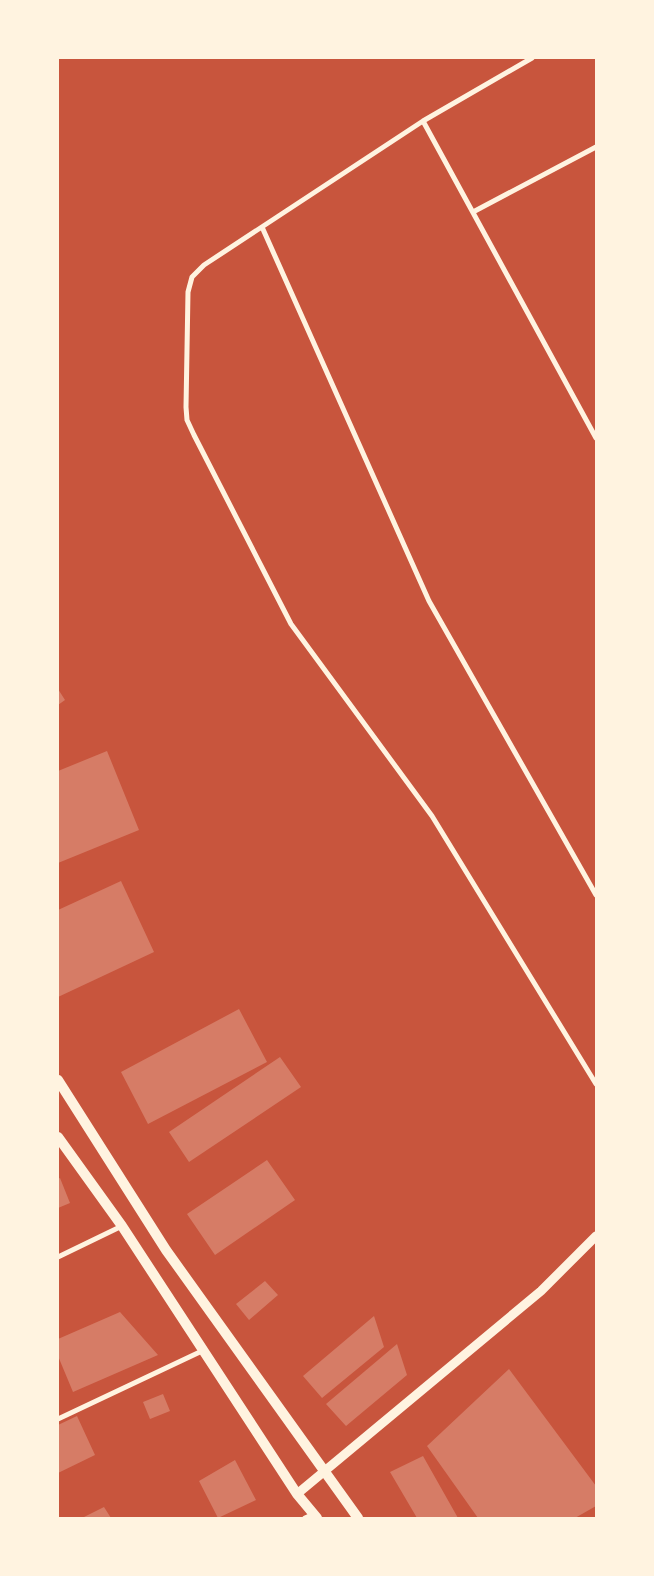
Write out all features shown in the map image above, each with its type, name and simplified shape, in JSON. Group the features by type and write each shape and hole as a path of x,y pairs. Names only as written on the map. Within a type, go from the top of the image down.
{"main road":[{"path":"58,1080 166,1250 358,1518"},
{"path":"58,1137 122,1226 312,1517"}],"street":[{"path":"532,58 423,121 204,265 192,277 188,292 186,407 188,420 291,624 432,816 596,1084"},
{"path":"423,121 596,438"},
{"path":"473,212 596,146"},
{"path":"262,227 429,601 596,895"},
{"path":"58,1258 122,1226"},
{"path":"297,1494 542,1291 596,1236"},
{"path":"58,1419 202,1351"}],"building":[{"path":"58,689 65,700 58,705"},
{"path":"107,751 139,830 58,863 58,771"},
{"path":"121,881 154,952 58,997 58,910"},
{"path":"239,1009 267,1062 148,1124 121,1072"},
{"path":"280,1057 301,1087 189,1162 169,1132"},
{"path":"267,1160 295,1200 215,1255 187,1214"},
{"path":"60,1178 70,1203 58,1208 58,1179"},
{"path":"265,1281 278,1295 249,1320 236,1304"},
{"path":"120,1312 158,1355 73,1392 58,1356 58,1339"},
{"path":"374,1316 384,1347 322,1398 303,1376"},
{"path":"397,1344 407,1375 346,1426 326,1404"},
{"path":"509,1369 596,1486 596,1506 575,1518 478,1518 427,1446"},
{"path":"163,1394 170,1411 150,1419 143,1402"},
{"path":"77,1416 95,1455 58,1473 58,1425"},
{"path":"423,1456 458,1518 417,1518 390,1472"},
{"path":"235,1460 256,1500 218,1518 199,1481"},
{"path":"104,1507 111,1518 82,1518"}]}
